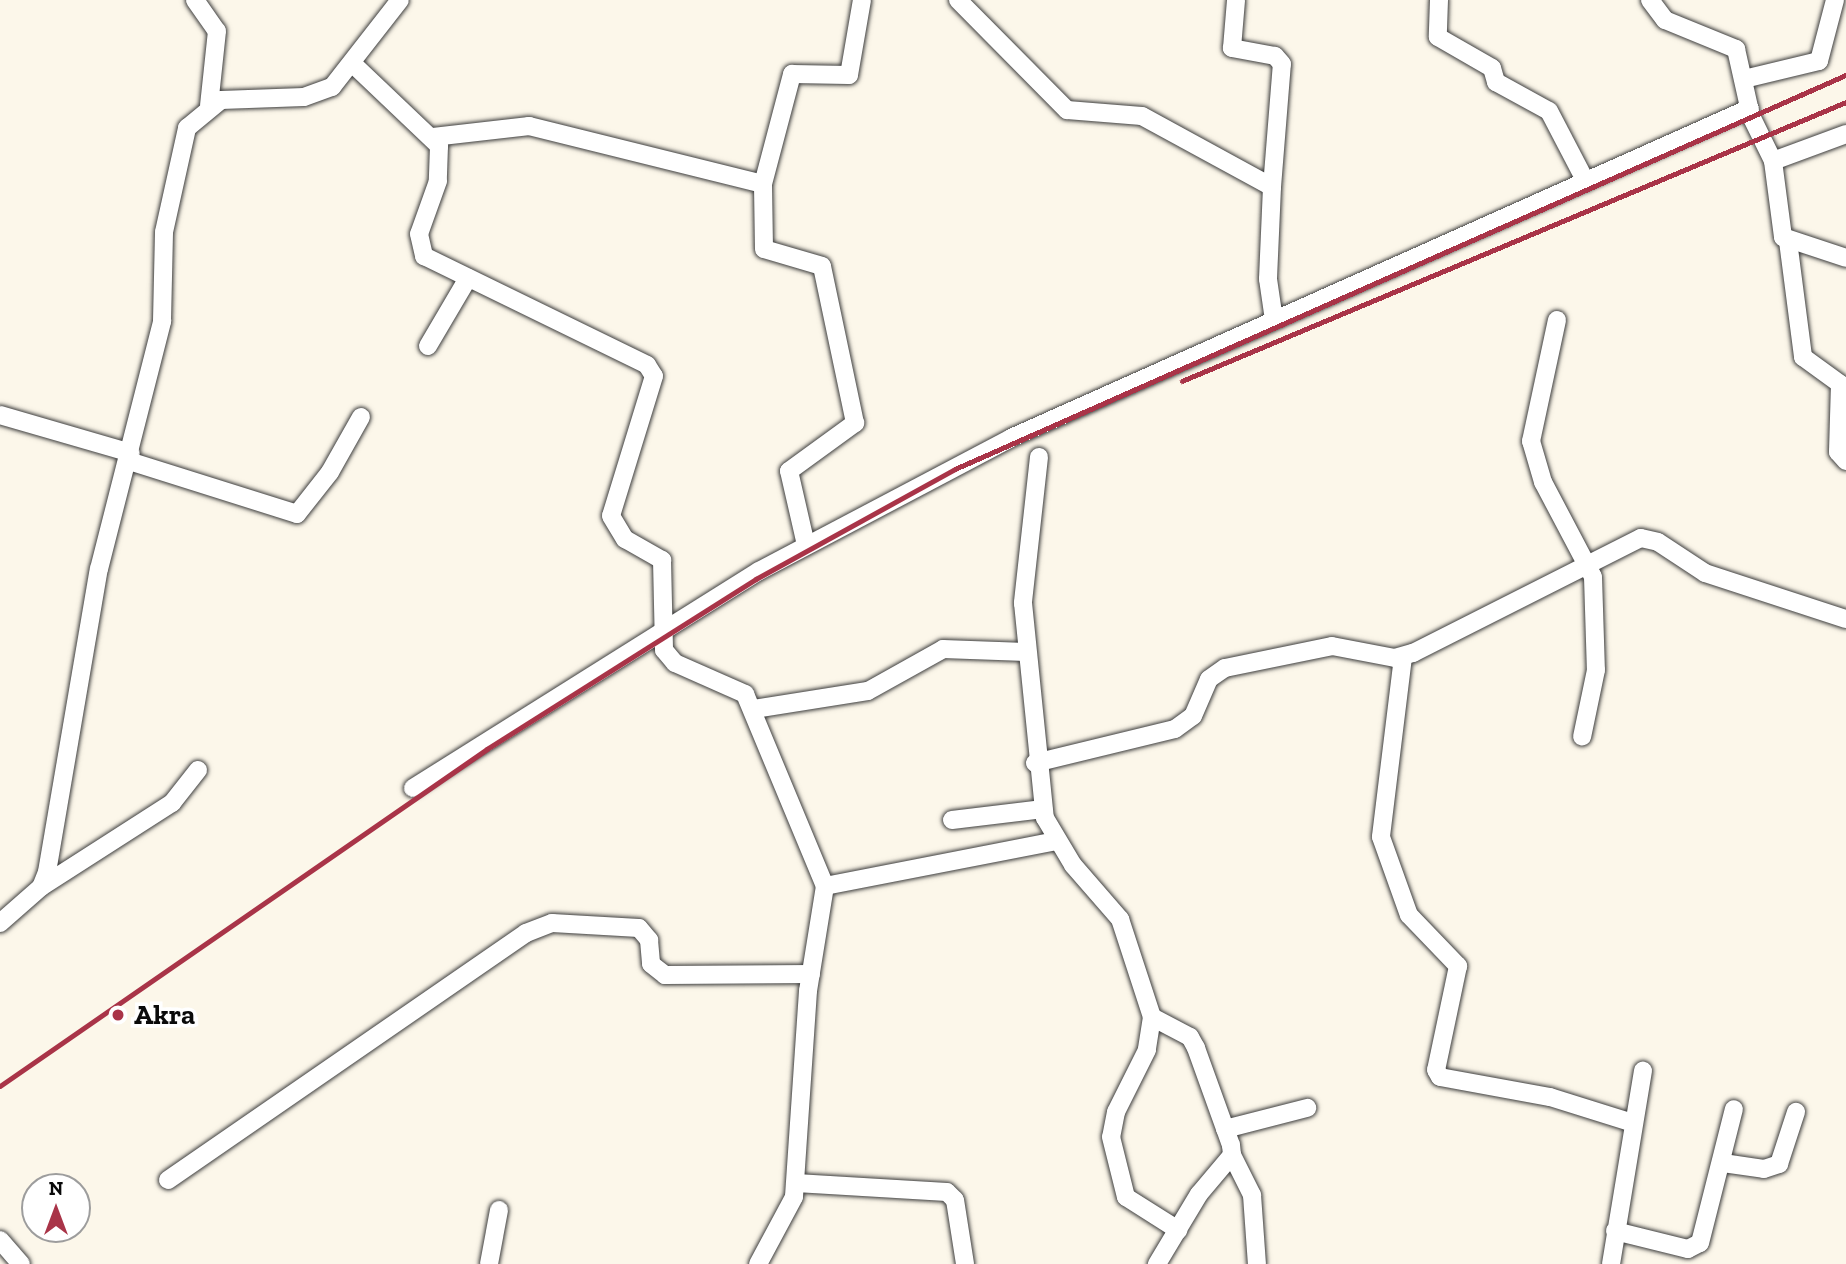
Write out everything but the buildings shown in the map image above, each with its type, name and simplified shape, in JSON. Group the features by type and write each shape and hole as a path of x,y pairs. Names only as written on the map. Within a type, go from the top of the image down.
{"street":[{"path":"195,0 217,31 209,106"},
{"path":"40,887 65,783 99,569 130,457 162,321 164,232 187,128 209,106 323,92 353,64 400,0"},
{"path":"806,545 789,471 855,423 822,265 764,249 763,184 792,74 849,75 862,0"},
{"path":"958,0 1067,110 1142,116 1272,187"},
{"path":"1236,0 1232,48 1275,56 1282,64 1268,279 1274,320"},
{"path":"1439,0 1438,37 1492,68 1496,82 1549,111 1586,182"},
{"path":"1650,0 1665,20 1736,49 1750,108 1773,161 1779,225 1788,241 1803,357 1840,384 1838,452 1846,461"},
{"path":"1744,79 1819,61 1835,0"},
{"path":"353,64 433,137 438,181 418,248 468,278 647,365 654,376 611,516 625,539 662,560 664,650 675,663 727,681 754,709 825,886 811,974 796,1184 758,1264"},
{"path":"413,788 663,628 806,545 1012,438 1750,108"},
{"path":"433,137 529,126 763,184"},
{"path":"1773,161 1846,134"},
{"path":"1788,241 1846,258"},
{"path":"428,346 468,278"},
{"path":"1557,320 1531,441 1543,482 1589,563 1598,634 1582,737"},
{"path":"0,415 297,514 330,472 360,417"},
{"path":"1038,457 1027,529 1026,652 1035,763 1043,809 1056,841 1120,919 1152,1017 1147,1051 1116,1112 1111,1137 1126,1197 1178,1230"},
{"path":"1035,763 1175,729 1193,716 1209,679 1225,668 1332,646 1403,657 1589,563 1650,538 1705,573 1846,619"},
{"path":"754,709 868,691 943,649 1026,652"},
{"path":"1403,657 1381,837 1409,915 1458,966 1436,1070 1440,1077 1550,1097 1633,1123"},
{"path":"0,923 40,887 172,803 198,770"},
{"path":"952,820 1043,809"},
{"path":"825,886 1056,841"},
{"path":"169,1180 526,933 552,923 639,928 649,940 651,964 665,975 811,974"},
{"path":"1152,1017 1190,1037 1225,1129 1232,1156 1252,1195 1258,1264"},
{"path":"1611,1264 1643,1071"},
{"path":"1225,1129 1307,1108"},
{"path":"1615,1231 1694,1248 1708,1227 1734,1109"},
{"path":"1723,1163 1764,1169 1779,1164 1796,1112"},
{"path":"1157,1264 1178,1230 1232,1156"},
{"path":"796,1184 947,1192 955,1200 965,1264"},
{"path":"488,1264 499,1210"},
{"path":"0,1240 21,1264"}],"railway":[{"path":"0,1086 487,749 756,579 955,469 1846,75"},
{"path":"1182,381 1846,102"}],"place":[{"name":"Akra","path":"118,1015"}]}
